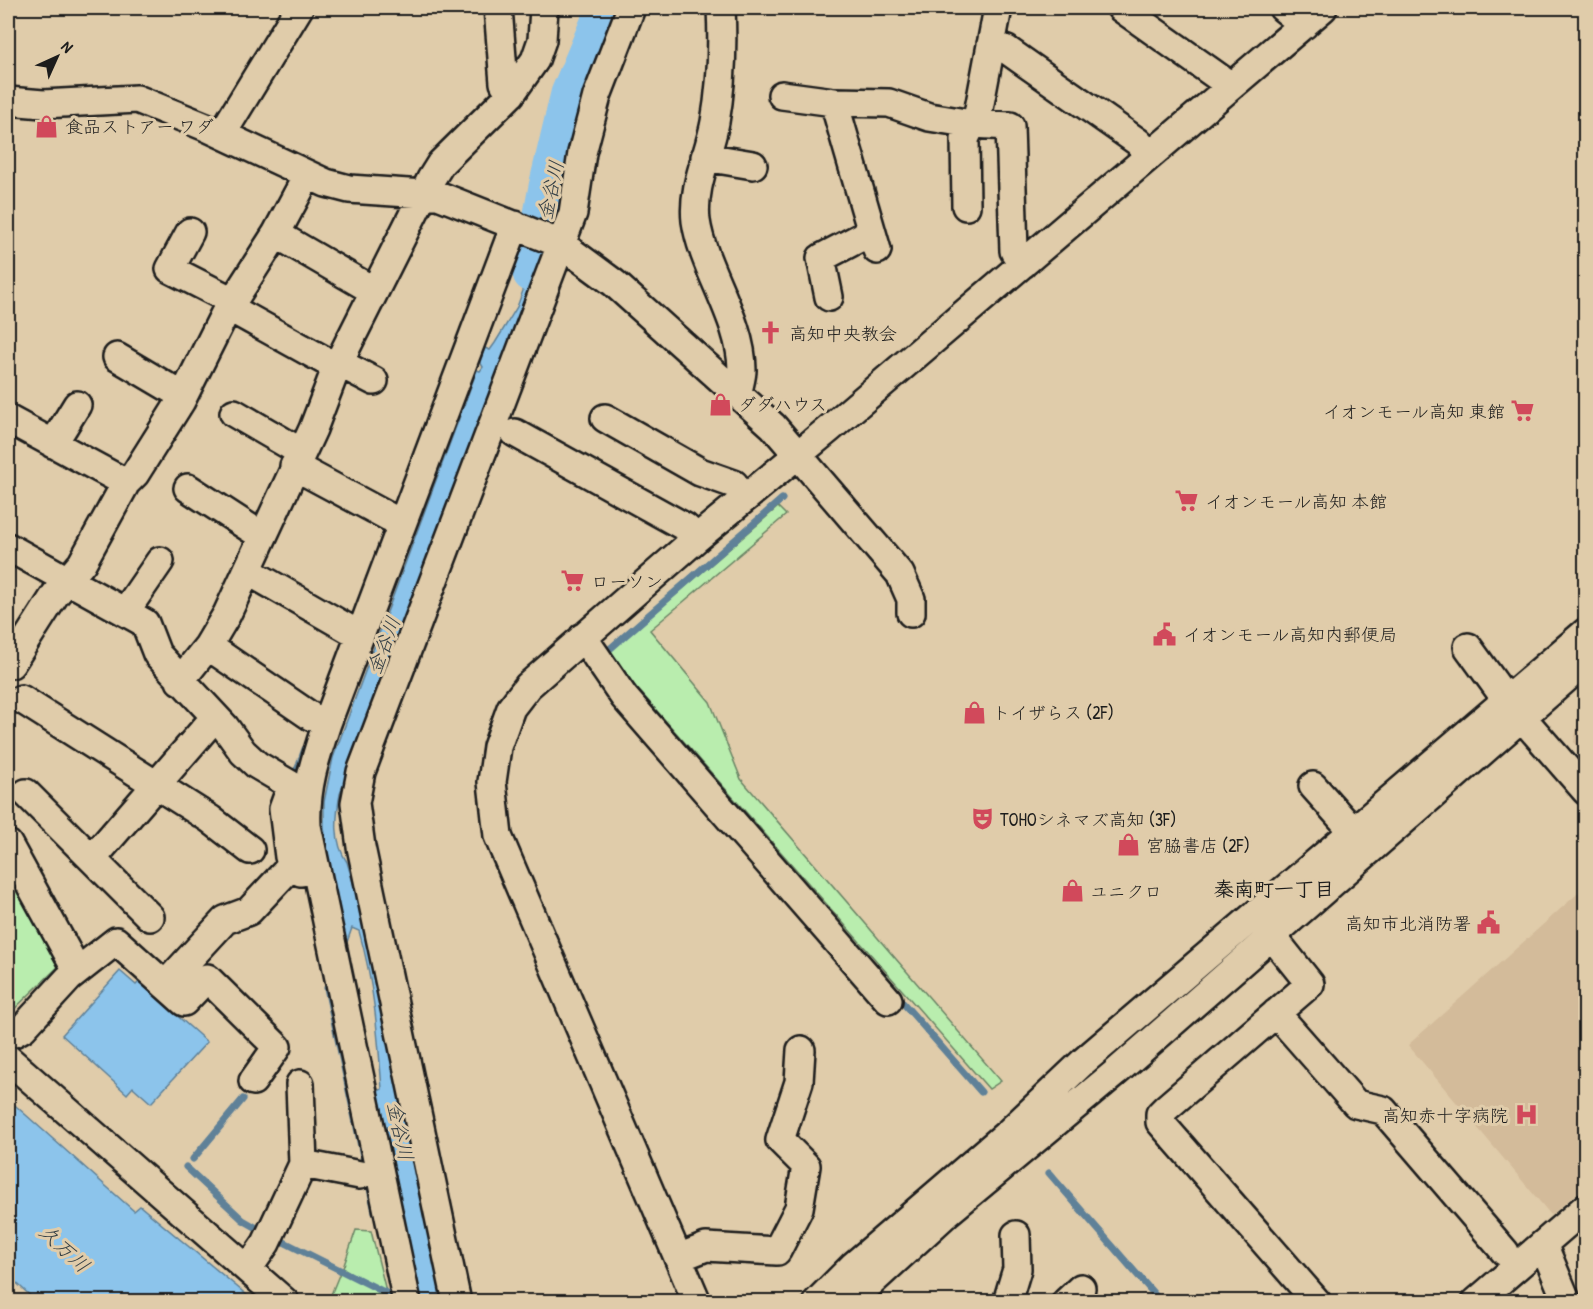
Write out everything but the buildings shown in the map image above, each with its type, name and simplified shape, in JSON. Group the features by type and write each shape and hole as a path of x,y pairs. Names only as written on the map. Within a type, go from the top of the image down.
{"street":[{"path":"222,134 299,8"},
{"path":"498,8 504,83 511,94"},
{"path":"180,681 208,646 248,571 338,366 424,193 441,163 511,94 535,60 542,40 544,8"},
{"path":"457,1302 361,847 355,803 361,772 556,242 573,213 582,153 597,96 631,8"},
{"path":"721,8 722,81 697,195 696,219 699,235 726,306 739,354 742,370 738,392"},
{"path":"966,206 965,139 978,114 998,8"},
{"path":"1121,8 1231,86"},
{"path":"1283,8 1314,16"},
{"path":"696,1302 498,836 494,815 493,766 501,732 511,708 528,686 697,538 1314,16"},
{"path":"991,44 1007,50 1138,142 1150,155"},
{"path":"782,95 834,102 889,103 929,117 972,124 1010,126 1014,251 1023,264"},
{"path":"8,101 43,104 137,99 222,134 307,176 349,189 438,195 556,242 614,283 738,392 773,426 796,456 900,574 911,599 911,613"},
{"path":"829,297 821,258 874,241 834,102"},
{"path":"705,157 753,165"},
{"path":"250,850 210,819 157,785 14,705 24,680 10,664 67,579 82,563 126,483 135,474 183,396 197,371 199,360 231,304 276,234 307,176"},
{"path":"165,985 225,920 249,911 299,864 307,826 306,799 311,769 518,226"},
{"path":"190,232 170,270 223,296 237,312 338,366 347,367 374,381"},
{"path":"276,234 374,291"},
{"path":"117,357 183,396"},
{"path":"53,444 77,405"},
{"path":"234,413 297,459 389,517"},
{"path":"605,418 700,471 734,484"},
{"path":"8,419 126,483"},
{"path":"515,433 685,527 697,538"},
{"path":"188,488 262,536"},
{"path":"8,548 145,623 157,654 180,681 257,765 287,782 302,840 299,864 407,1302"},
{"path":"125,612 160,561"},
{"path":"248,571 349,629"},
{"path":"850,1302 947,1213 1115,1073 1271,935 1513,707 1586,632"},
{"path":"583,637 624,697 888,1000"},
{"path":"208,646 312,717"},
{"path":"1468,647 1513,707 1585,791"},
{"path":"818,1302 853,1266 1008,1133 1084,1061 1353,831 1513,707 1586,661"},
{"path":"92,859 215,717"},
{"path":"1313,786 1353,831"},
{"path":"26,793 150,917"},
{"path":"8,844 72,961"},
{"path":"1271,935 1310,984 1166,1108 1160,1114 1160,1122 1317,1302"},
{"path":"253,1081 277,1047 207,978 184,1002 116,941 69,978 9,1041 285,1302"},
{"path":"1276,1013 1356,1104 1383,1110 1505,1252"},
{"path":"678,1258 706,1247 777,1251 799,1208 806,1166 780,1140 799,1082 801,1050"},
{"path":"248,1269 269,1236 303,1164 300,1084"},
{"path":"303,1164 360,1175"},
{"path":"1476,1302 1586,1207"},
{"path":"1007,1302 1017,1269 1016,1235"},
{"path":"1543,1244 1567,1302"}],"shaded area":[{"path":"1585,699 1585,754 1574,742 1582,702"},
{"name":"高知赤十字病院","path":"1585,887 1585,1186 1551,1215 1408,1045"}],"green space":[{"path":"778,507 786,515 650,630 710,702 741,779 1001,1081 989,1089 607,654"},
{"path":"8,862 63,962 10,1013 8,1010"},
{"path":"356,1230 371,1231 387,1295 343,1268"},
{"path":"341,1270 393,1301 328,1302"}],"water":[{"path":"528,240 543,246 530,290 340,794 337,811 339,846 347,862 369,937 448,1301 420,1301 378,1091 382,1089 375,1009 368,970 359,931 352,928 347,942 344,941 328,864 324,802 333,758 477,370 480,371 483,367 480,362 485,348 490,350 517,307 530,272"},
{"path":"120,971 136,985 139,982 207,1042 151,1103 133,1087 127,1094 62,1035"},
{"name":"久万川","path":"8,1099 134,1211 140,1206 254,1301 36,1301 8,1275"}],"waterway":[{"name":"金谷川","path":"532,273 548,187 570,94 606,8"},
{"path":"604,654 782,499"},
{"path":"289,778 298,768 305,749"},
{"path":"327,988 375,1212"},
{"path":"896,995 981,1092"},
{"path":"193,1159 243,1099"},
{"path":"186,1167 243,1220 264,1232"},
{"path":"1049,1173 1161,1302"},
{"path":"274,1237 396,1298 396,1296"},
{"path":"1459,1302 1470,1292"}],"place":[{"name":"食品ストアー ワダ","path":"47,126"},
{"name":"高知中央教会","path":"771,333"},
{"name":"ダダハウス","path":"720,404"},
{"name":"イオンモール高知 東館","path":"1523,411"},
{"name":"イオンモール高知 本館","path":"1187,501"},
{"name":"ローソン","path":"573,581"},
{"name":"イオンモール高知内郵便局","path":"1165,634"},
{"name":"トイザらス (2F)","path":"974,712"},
{"name":"TOHOシネマズ高知 (3F)","path":"982,819"},
{"name":"宮脇書店 (2F)","path":"1128,845"},
{"name":"ユニクロ","path":"1072,891"},
{"name":"高知市北消防署","path":"1489,923"},
{"name":"高知赤十字病院","path":"1526,1115"}],"district":[{"name":"秦南町一丁目","path":"1274,888"}]}
